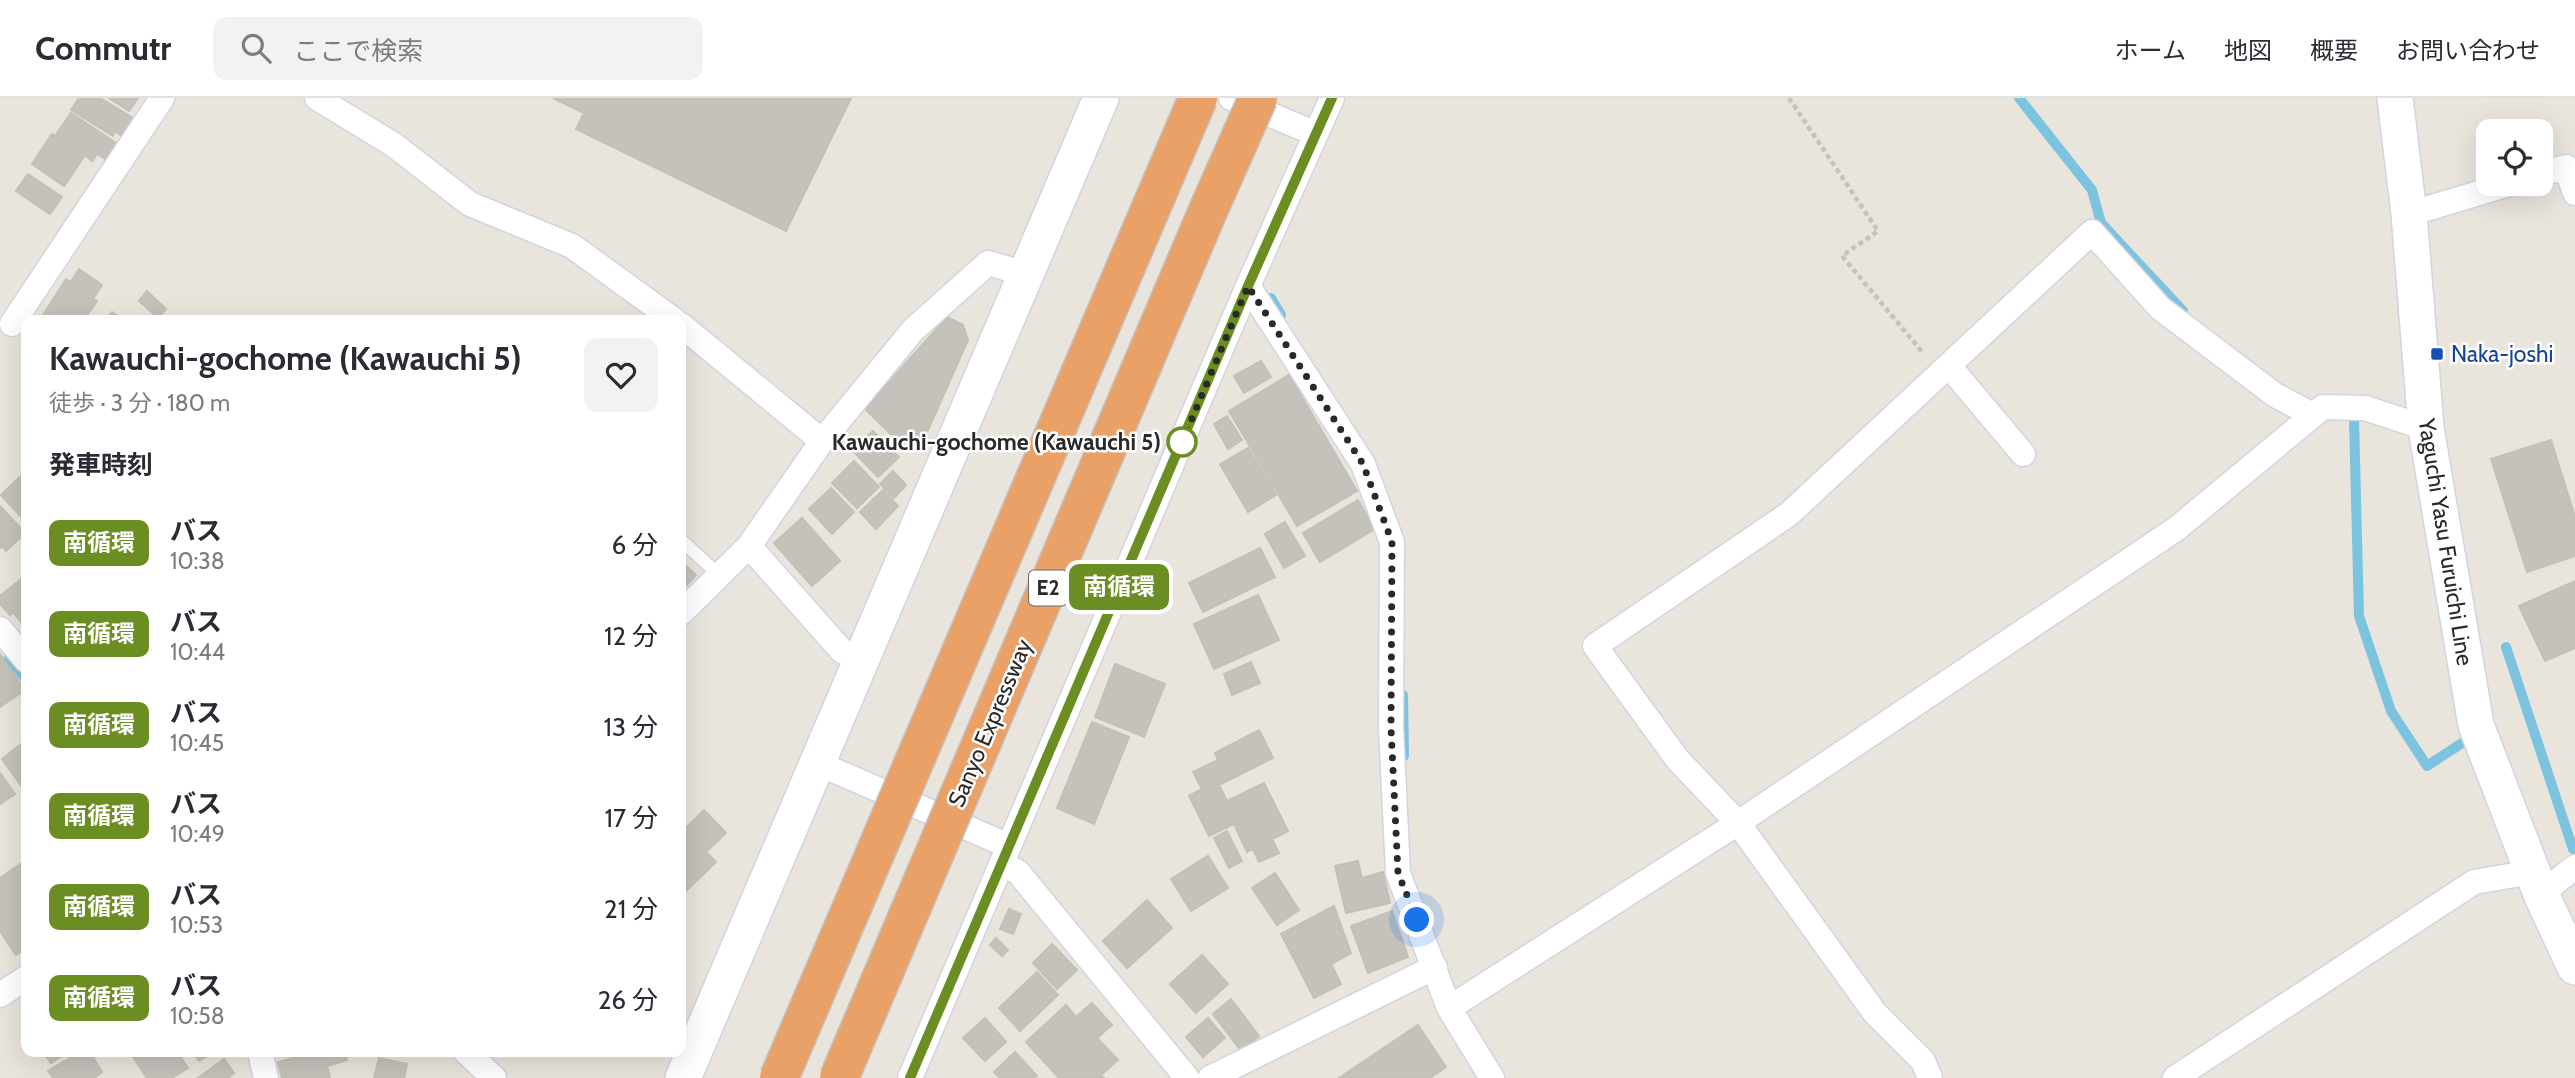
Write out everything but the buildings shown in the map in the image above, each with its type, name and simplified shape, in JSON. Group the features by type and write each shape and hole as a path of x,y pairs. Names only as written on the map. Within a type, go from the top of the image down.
{"highway":[{"name":"E2","path":"779,1078 1198,98"},
{"name":"Sanyo Expressway","path":"839,1078 1258,98"}],"street":[{"path":"13,325 162,98"},
{"path":"317,98 394,145 470,204 572,246 667,315"},
{"path":"683,1078 1101,98"},
{"path":"1231,98 1316,134"},
{"path":"910,1078 1248,286 1332,98"},
{"name":"Yaguchi Yasu Furuichi Line","path":"2395,98 2409,214 2426,428 2476,724 2537,883 2575,967"},
{"path":"2553,171 2566,167 2575,193"},
{"path":"2409,214 2476,194"},
{"path":"1930,1078 1923,1061 1875,1013 1738,823 1678,760 1595,646 1789,514 2092,232 2160,309 2275,395 2313,415"},
{"path":"686,608 749,546 822,442 913,330 988,263 1026,274"},
{"path":"1248,286 1363,464 1392,542 1391,728 1398,873 1449,1008 1492,1078"},
{"path":"686,329 822,442"},
{"path":"1945,369 2024,454"},
{"path":"1449,1008 1738,823 2176,529 2323,407 2365,408 2426,428"},
{"path":"749,546 842,651 862,660"},
{"path":"0,629 21,654"},
{"path":"817,762 1005,855 1186,1078"},
{"path":"2175,1078 2474,882 2537,883 2575,867"},
{"path":"1210,1078 1435,967"},
{"path":"0,995 21,981"},
{"path":"261,1057 266,1078"},
{"path":"471,1057 494,1078"}],"lane":[{"path":"686,545 719,575"}],"path":[{"path":"1788,98 1878,231 1842,257 1945,369"}],"waterway":[{"path":"2019,98 2092,190 2101,223 2183,311"},
{"path":"1271,298 1281,315"},
{"path":"2354,419 2359,616 2391,711 2427,766 2462,743"},
{"path":"2506,647 2573,849"},
{"path":"9,658 21,673"},
{"path":"1403,695 1404,756"}],"bus line":[{"name":"南循環","path":"910,1078 1248,286 1332,98"}],"place":[{"name":"Naka-joshi","path":"2437,354"},
{"name":"Kawauchi-gochome (Kawauchi 5)","path":"1182,442"}],"route":[{"path":"1182,442 1248,286 1363,464 1392,542 1391,728 1398,873 1417,920"}]}
